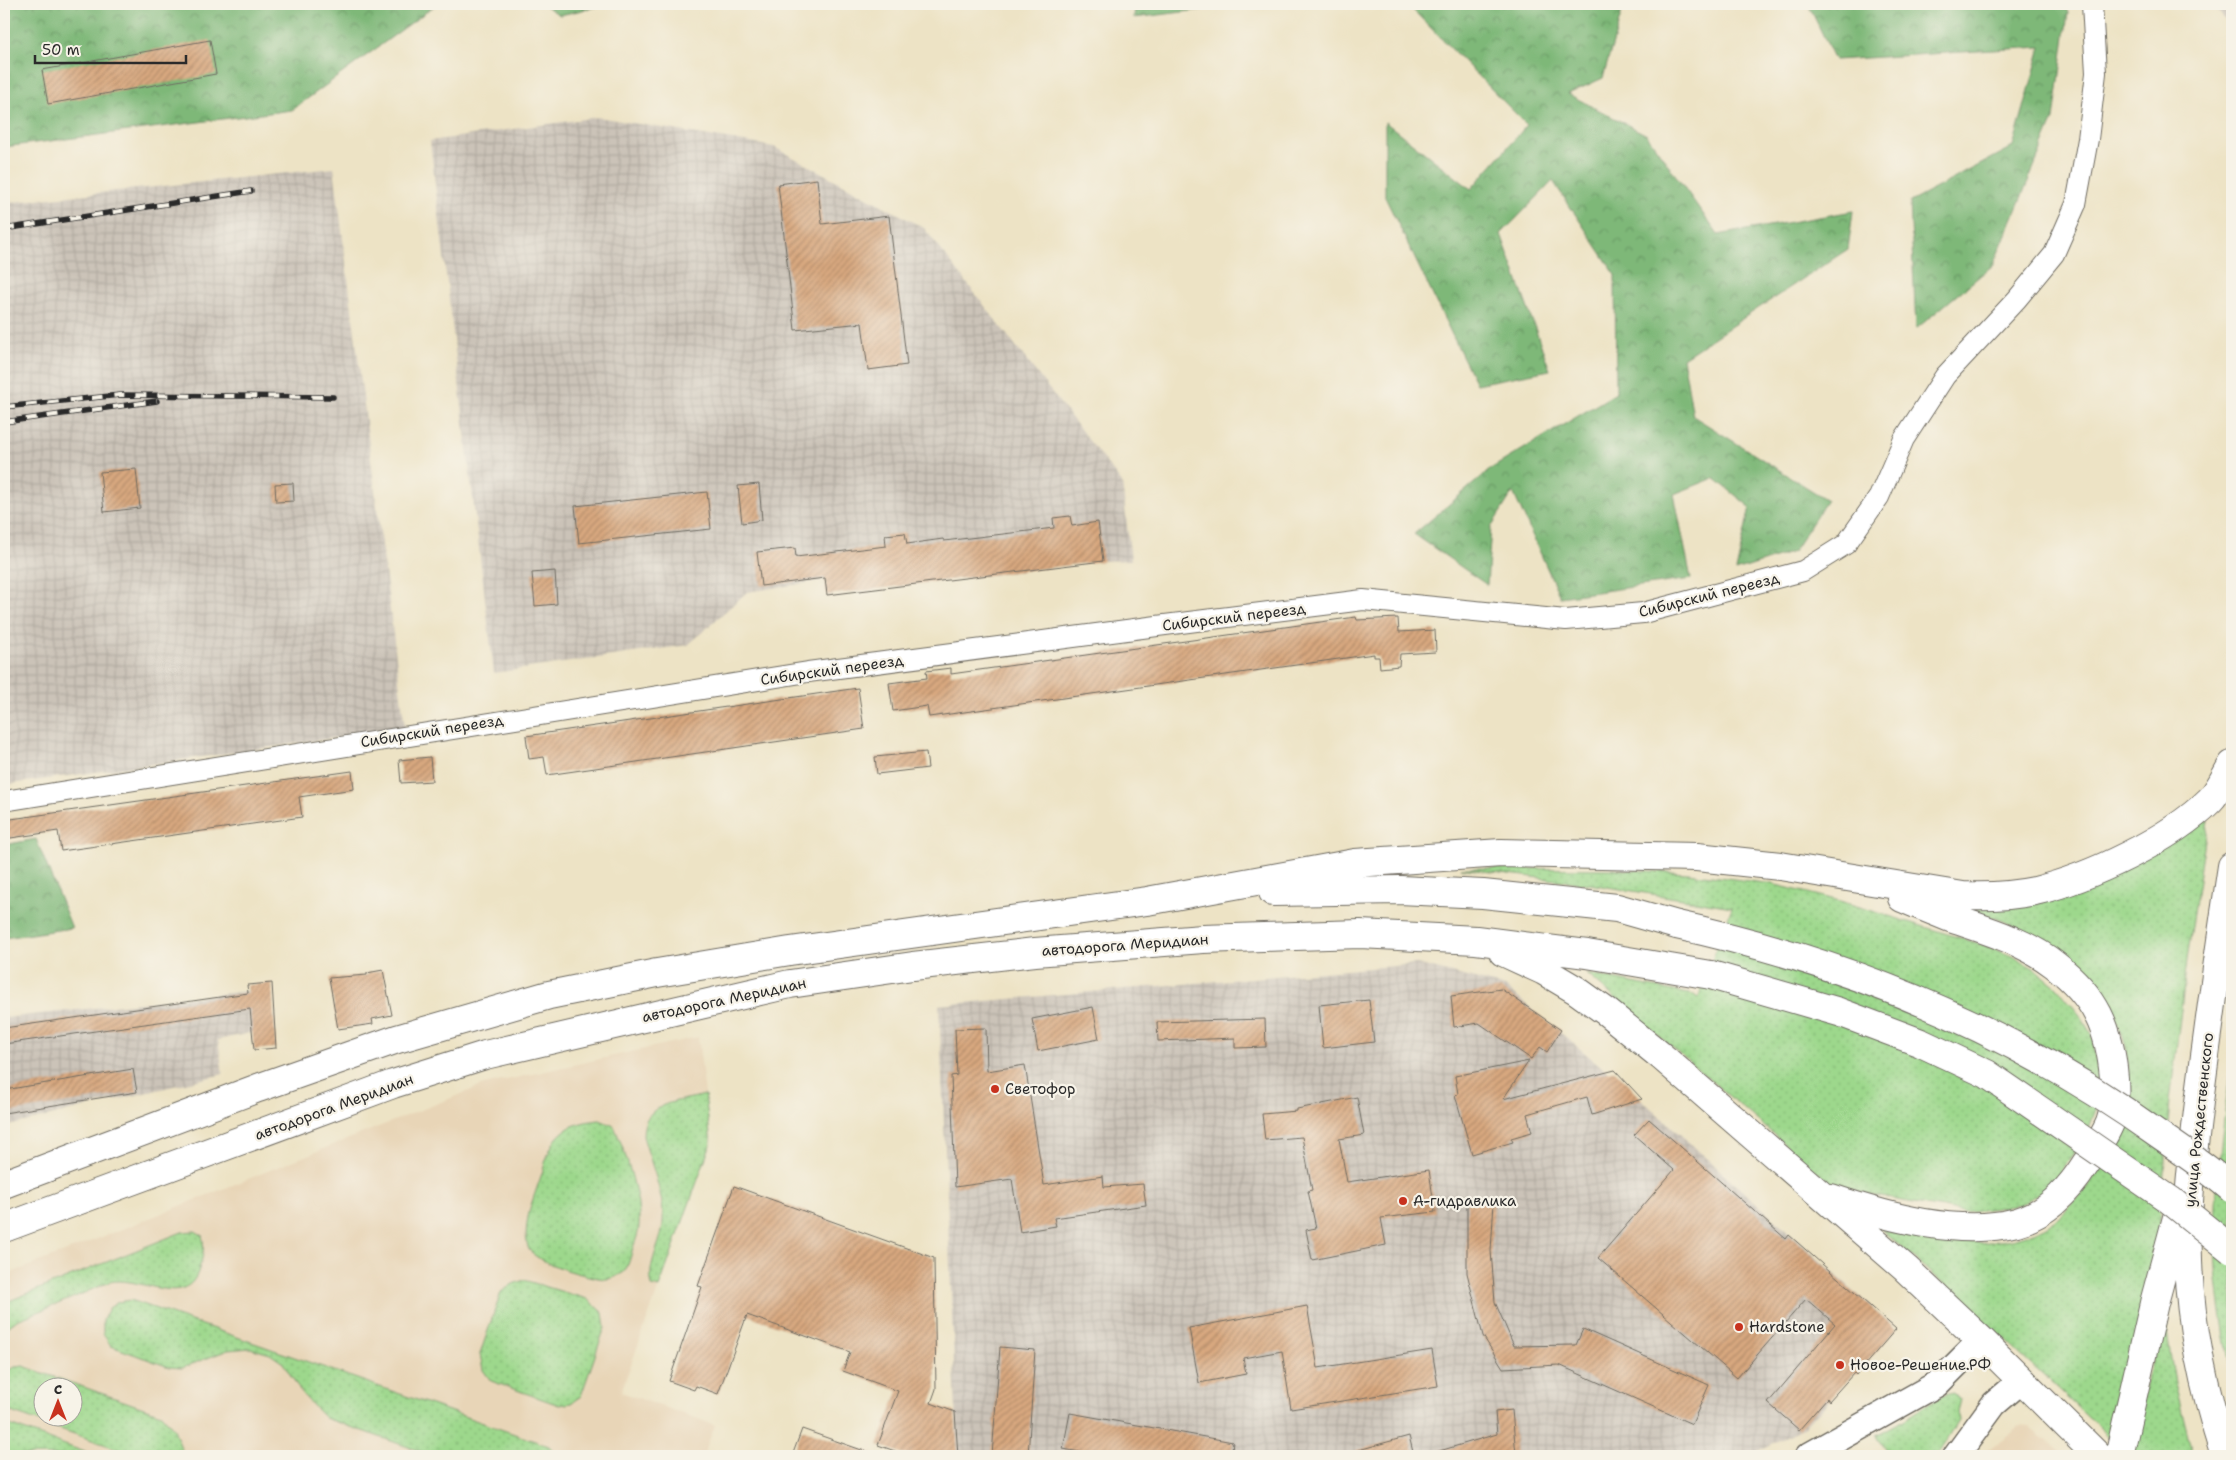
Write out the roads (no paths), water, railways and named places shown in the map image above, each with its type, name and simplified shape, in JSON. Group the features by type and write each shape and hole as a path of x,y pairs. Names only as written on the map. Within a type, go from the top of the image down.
{"main road":[{"path":"4,1184 258,1088 380,1046 549,995 657,973 790,951 1147,900 1355,863 1501,853 1697,857 1744,861 1936,893 1970,896 2010,895 2047,888 2104,866 2158,839 2211,799 2232,765"},
{"name":"улица Рождественского","path":"2225,1456 2204,1373 2193,1310 2188,1260 2192,1164 2209,1019 2232,866"},
{"path":"1820,1195 1903,1219 1946,1225 1993,1227 2018,1222 2044,1210 2078,1176 2110,1122 2115,1093 2111,1049 2104,1025 2089,1000 2055,965 2024,945 1998,933 1946,916 1851,878"},
{"path":"1147,900 1294,890 1400,890 1464,893 1617,908 1677,925 1736,938 1844,971 1968,1021 2020,1048 2120,1106 2232,1189"},
{"name":"автодорога Меридиан","path":"4,1228 393,1084 485,1055 790,984 996,956 1203,940 1360,934 1476,940 1587,954 1711,975 1839,1012 1921,1043 1987,1074 2170,1200 2232,1250"},
{"path":"1476,940 1544,971 1608,1013 1661,1056 1906,1269 2098,1456"},
{"path":"2119,1456 2154,1304 2192,1164"}],"street":[{"name":"Сибирский переезд","path":"4,801 808,672 1157,626 1363,600 1566,620 1643,613 1734,591 1803,571 1846,544 1879,497 1904,439 1945,376 2017,299 2054,254 2076,204 2088,139 2096,73 2092,4"},
{"path":"1808,1456 1937,1384 1981,1340"},
{"path":"1956,1456 1994,1404 2021,1381"}],"railway":[{"path":"4,229 251,191"},
{"path":"4,407 120,395 333,397"},
{"path":"4,422 157,401"}],"place":[{"name":"Светофор","path":"995,1089"},
{"name":"А-гидравлика","path":"1403,1201"},
{"name":"Hardstone","path":"1739,1327"},
{"name":"Новое-Решение.РФ","path":"1840,1365"}]}
